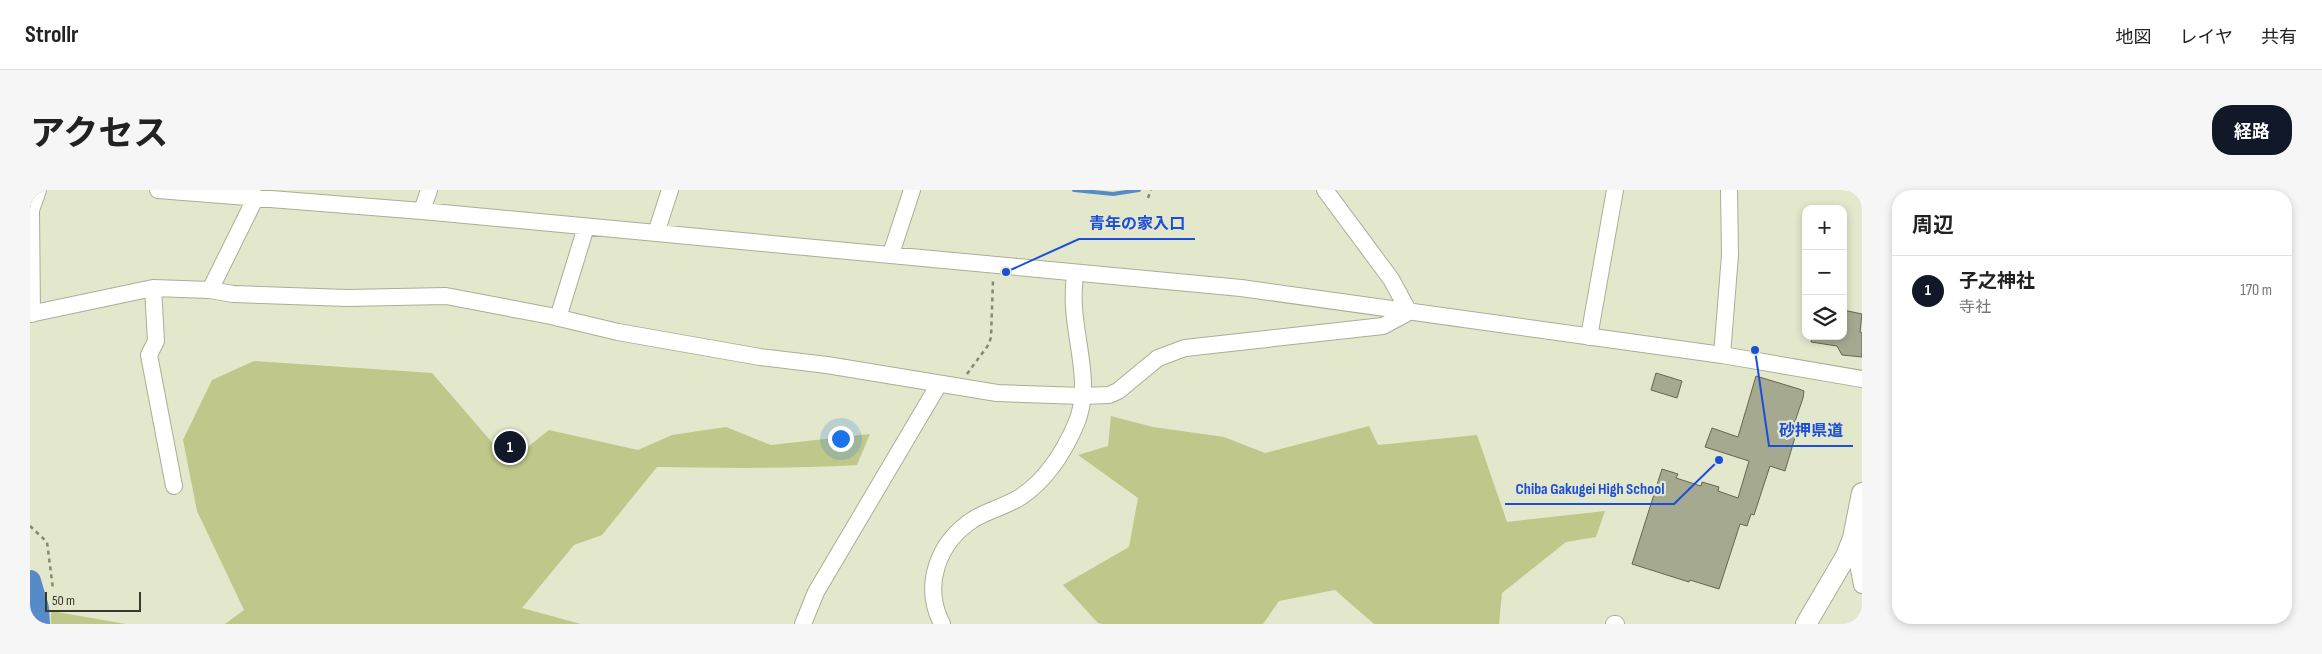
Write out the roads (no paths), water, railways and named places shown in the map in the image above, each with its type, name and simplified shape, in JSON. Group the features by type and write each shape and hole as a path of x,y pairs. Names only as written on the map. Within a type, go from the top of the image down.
{"main road":[{"path":"1806,624 1846,556 1853,538 1862,494"}],"street":[{"path":"38,190 31,210 31,314 153,288 210,290 233,294 347,298 446,296 698,347 827,365 997,393 1082,396 1109,394 1118,391 1158,358 1185,348 1383,326 1409,312"},
{"path":"158,190 422,211 1240,288 1722,355 1862,379"},
{"path":"422,211 429,190"},
{"path":"656,233 670,190"},
{"path":"891,254 912,190"},
{"path":"1326,190 1390,279 1409,312"},
{"path":"1589,336 1615,190"},
{"path":"1722,355 1730,255 1729,190"},
{"path":"210,290 256,197"},
{"path":"558,318 586,227"},
{"path":"942,624 937,614 933,590 935,566 943,548 955,534 974,519 1022,496 1042,479 1058,460 1073,430 1082,396 1082,375 1074,306 1075,273"},
{"path":"153,288 156,341 149,355 174,486"},
{"path":"803,624 816,592 939,384"},
{"path":"1853,538 1862,586"}],"waterway":[{"path":"1074,190 1113,194 1139,190"},
{"path":"30,581 38,608 39,624"}],"place":[{"name":"青年の家入口","path":"1006,272"},
{"name":"砂押県道","path":"1755,350"},
{"name":"子之神社","path":"510,447"},
{"name":"Chiba Gakugei High School","path":"1719,460"}]}
